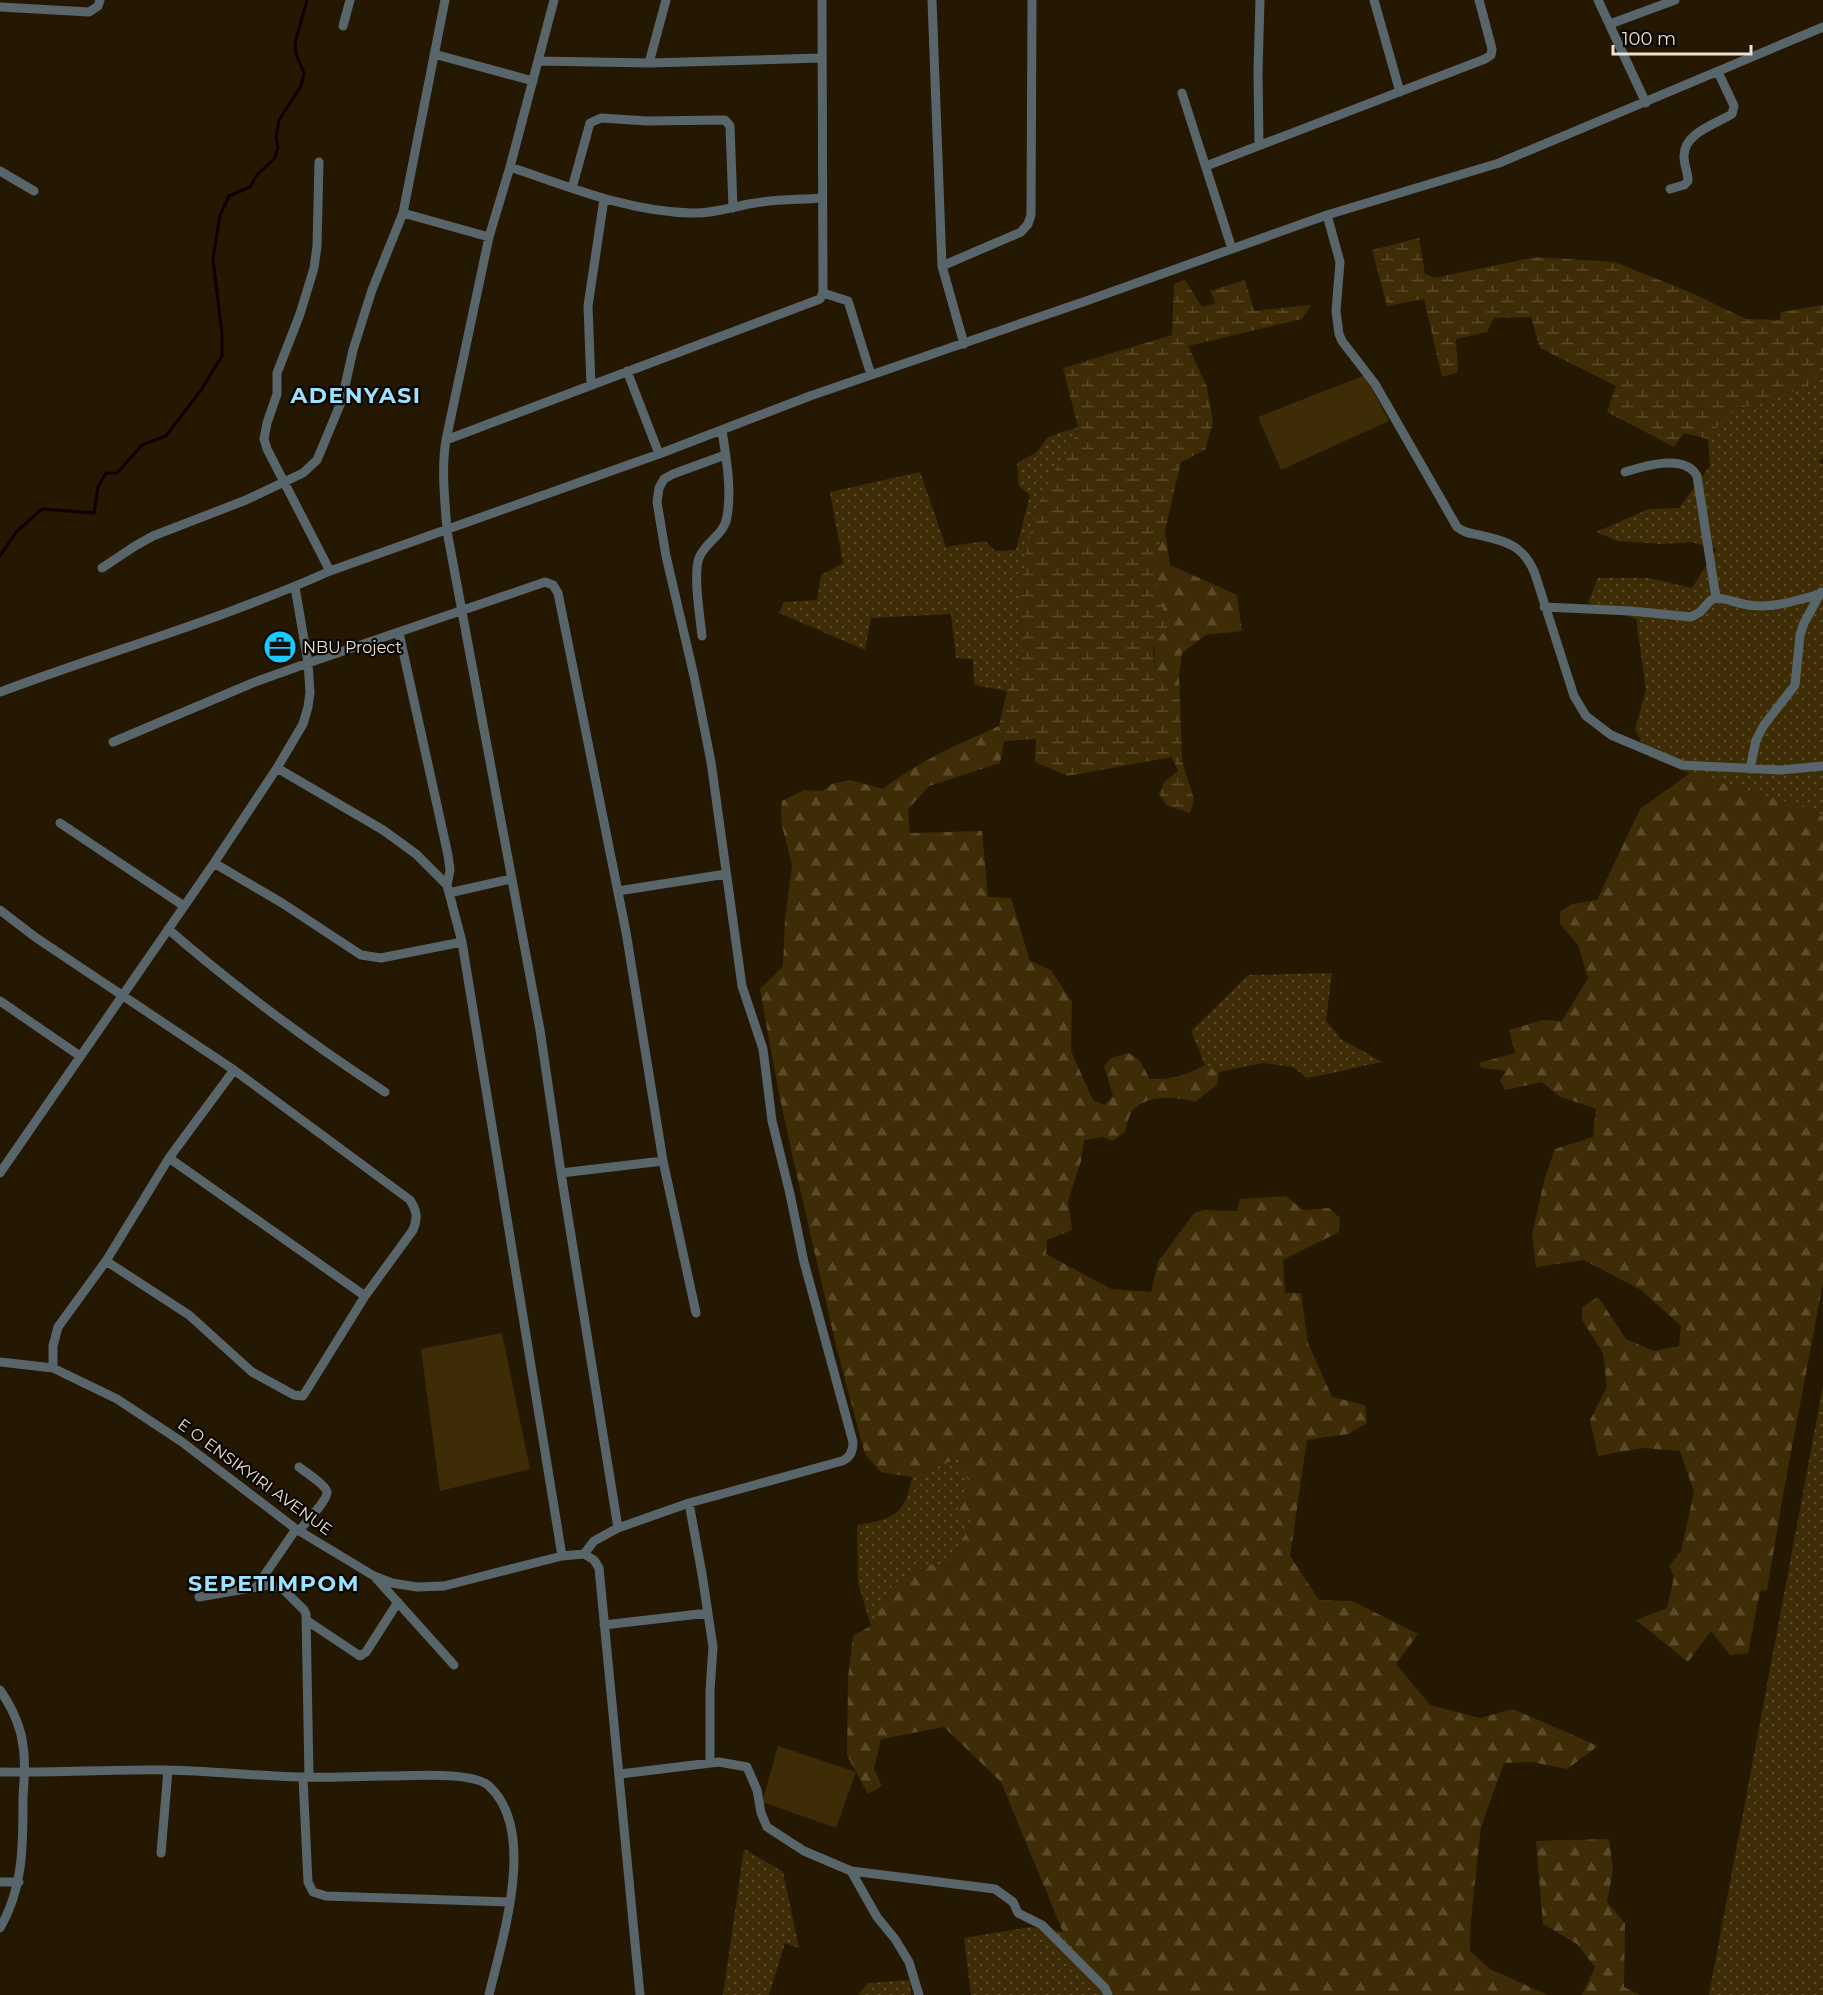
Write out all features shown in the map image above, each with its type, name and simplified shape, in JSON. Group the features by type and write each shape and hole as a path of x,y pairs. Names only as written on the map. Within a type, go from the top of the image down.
{"street":[{"path":"0,7 47,5 90,12 98,6 100,0"},
{"path":"344,26 350,0"},
{"path":"102,568 153,536 246,500 303,473 317,460 342,400 353,350 369,300 403,213 445,0"},
{"path":"554,0 489,237 443,457 447,531 540,1030 618,1528"},
{"path":"649,63 666,0"},
{"path":"446,440 820,299 823,293 822,0"},
{"path":"932,0 942,266 964,344"},
{"path":"942,266 1021,232 1028,224 1031,214 1032,0"},
{"path":"1259,145 1260,0"},
{"path":"1374,0 1400,92"},
{"path":"1206,166 1485,59 1491,55 1492,49 1479,0"},
{"path":"1598,0 1646,103"},
{"path":"1610,24 1675,0"},
{"path":"0,692 191,626 295,587 330,571 659,454 810,396 964,344 1327,215 1499,163 1823,27"},
{"path":"434,54 533,81"},
{"path":"538,61 649,63 821,58"},
{"path":"1670,189 1684,185 1688,181 1684,156 1688,142 1695,135 1732,114 1734,106 1718,72"},
{"path":"1182,93 1232,249"},
{"path":"572,188 590,123 594,120 601,118 646,121 725,120 730,126 733,208"},
{"path":"319,162 317,246 314,268 277,373 277,394 264,440 330,571"},
{"path":"510,167 604,199 690,213 714,212 751,204 822,198"},
{"path":"0,171 34,191"},
{"path":"591,385 588,306 604,199"},
{"path":"403,213 489,237"},
{"path":"1327,215 1340,262 1336,311 1342,341 1375,384 1457,527 1466,533 1503,541 1516,547 1531,564 1574,696 1586,716 1611,735 1682,765 1781,770 1823,766"},
{"path":"823,293 848,301 871,375"},
{"path":"627,371 659,454"},
{"path":"702,636 696,572 699,558 719,535 727,519 729,480 722,430"},
{"path":"640,1995 599,1568 594,1560 584,1554 594,1541 618,1528 689,1503 848,1459 853,1449 804,1262 772,1120 763,1049 742,986 711,762 666,556 657,502 659,488 664,479 725,455"},
{"path":"1625,472 1655,463 1686,464 1694,469 1701,497 1716,598"},
{"path":"113,742 255,682 308,663 544,582 553,585 558,593 618,891 663,1161 696,1313"},
{"path":"0,1173 214,863 277,768 303,724 310,692 308,663 295,587"},
{"path":"1544,607 1691,617 1716,598 1762,606 1795,601 1821,592"},
{"path":"1750,769 1756,740 1764,725 1795,685 1800,635 1821,592"},
{"path":"399,633 448,855 450,870 448,889 462,942 562,1557"},
{"path":"277,768 383,830 416,854 448,889"},
{"path":"60,823 184,906"},
{"path":"214,863 282,903 361,955 381,958 462,942"},
{"path":"618,891 726,874"},
{"path":"448,889 511,879"},
{"path":"0,910 34,936 234,1070 410,1200 416,1208 417,1222 413,1230 365,1296 303,1396 294,1395 252,1372 189,1315 106,1261"},
{"path":"168,929 209,965 286,1024 385,1092"},
{"path":"0,1001 80,1056"},
{"path":"53,1368 52,1346 58,1327 106,1261 169,1158 234,1070"},
{"path":"169,1158 365,1296"},
{"path":"561,1173 663,1161"},
{"name":"E O ENSIKYIRI AVENUE","path":"0,1362 53,1368 117,1399 182,1442 298,1530 374,1576 392,1583 417,1587 444,1586 562,1557 584,1554"},
{"path":"257,1586 298,1530 327,1496 327,1491 323,1486 298,1467"},
{"path":"689,1503 713,1647 710,1691 710,1763"},
{"path":"374,1576 454,1665"},
{"path":"200,1597 269,1585 283,1589 302,1606 306,1614 308,1881 313,1892 326,1896 510,1902"},
{"path":"306,1620 360,1656 366,1652 398,1602"},
{"path":"604,1625 708,1613"},
{"path":"0,1690 15,1718 24,1747 22,1857 19,1882 0,1928"},
{"path":"620,1773 710,1763 736,1764 747,1767 757,1790 761,1813 767,1827 804,1851 851,1870 995,1889 1013,1902 1018,1913 1042,1925 1105,1988 1108,1995"},
{"path":"161,1853 168,1770"},
{"path":"0,1772 168,1770 306,1777 467,1777 484,1782 502,1803 511,1827 515,1855 510,1902 489,1995"},
{"path":"851,1870 877,1917 895,1939 909,1962 919,1995"},
{"path":"0,1882 19,1882"}],"green space":[{"path":"1419,238 1425,274 1434,278 1536,257 1615,262 1694,294 1746,319 1780,320 1781,312 1823,305 1823,365 1807,387 1740,408 1723,419 1708,439 1684,433 1674,447 1607,412 1616,386 1540,348 1531,317 1494,318 1487,332 1456,339 1458,372 1442,377 1424,299 1387,306 1372,250"},
{"path":"1185,280 1202,307 1216,303 1210,291 1245,280 1254,311 1311,305 1302,319 1188,346 1207,387 1213,422 1205,450 1181,462 1165,531 1152,561 1167,628 1153,646 1155,673 1166,680 1171,698 1180,699 1182,761 1194,799 1190,813 1166,805 1159,794 1165,781 1178,771 1172,757 1068,776 1035,762 1036,739 1004,741 999,726 1007,691 1024,648 1018,604 1030,531 1051,475 1070,449 1078,427 1063,368 1172,335 1174,284"},
{"path":"1823,365 1823,457 1819,462 1823,465 1823,817 1809,809 1690,773 1649,757 1635,729 1646,690 1636,619 1588,603 1598,578 1649,578 1692,588 1717,549 1691,542 1662,544 1618,541 1596,532 1649,509 1679,508 1710,466 1708,439 1723,419 1740,408 1770,399"},
{"path":"1365,375 1389,421 1281,470 1258,417"},
{"path":"1078,427 1070,449 1051,475 1018,604 1024,648 1007,691 974,685 973,659 956,658 951,614 871,618 865,650 779,613 784,602 817,600 821,575 843,563 830,492 920,472 946,547 985,541 995,551 1016,550 1030,495 1019,486 1017,463 1037,452 1048,437"},
{"path":"1165,531 1170,565 1237,595 1242,631 1206,635 1182,653 1179,677 1180,699 1171,698 1166,680 1155,673 1152,561"},
{"path":"999,726 1004,741 1000,763 929,786 908,809 910,833 982,831 988,897 1011,898 1030,961 1051,970 1072,1002 1071,1051 1093,1100 1104,1105 1113,1096 1104,1066 1111,1058 1129,1053 1139,1060 1150,1079 1179,1076 1205,1065 1219,1072 1217,1085 1195,1102 1179,1098 1154,1099 1138,1105 1132,1111 1124,1133 1112,1141 1103,1137 1084,1140 1081,1161 1068,1201 1072,1230 1047,1240 1046,1254 1111,1289 1151,1292 1158,1262 1194,1213 1204,1210 1237,1211 1240,1199 1286,1196 1303,1210 1329,1208 1340,1218 1339,1232 1283,1260 1285,1293 1301,1293 1308,1343 1332,1397 1365,1405 1367,1423 1348,1434 1307,1440 1290,1556 1319,1600 1352,1601 1418,1634 1396,1664 1430,1705 1480,1718 1513,1709 1598,1746 1567,1769 1532,1762 1504,1763 1481,1827 1471,1919 1470,1951 1490,1969 1548,1995 1108,1995 1100,1988 1063,1932 1001,1782 944,1727 881,1739 874,1769 882,1786 868,1794 847,1755 848,1677 853,1636 871,1626 892,1586 929,1564 948,1568 972,1521 956,1513 969,1483 959,1458 912,1477 881,1472 865,1454 837,1350 779,1094 760,989 783,966 785,919 792,865 782,826 782,801 804,790 822,791 832,784 850,780 883,789 954,746"},
{"path":"1690,773 1809,809 1823,817 1823,1283 1767,1590 1760,1591 1748,1653 1730,1655 1711,1631 1688,1662 1636,1620 1667,1608 1674,1577 1669,1566 1681,1551 1694,1492 1680,1451 1643,1448 1598,1456 1590,1420 1607,1387 1603,1353 1582,1320 1582,1307 1598,1297 1626,1339 1654,1351 1679,1346 1681,1326 1641,1290 1584,1260 1536,1267 1532,1235 1545,1177 1555,1149 1593,1137 1596,1109 1559,1096 1542,1082 1505,1090 1500,1080 1506,1071 1482,1068 1479,1063 1515,1053 1509,1030 1543,1020 1562,1021 1588,978 1578,945 1560,924 1560,912 1572,904 1597,900 1640,809"},
{"path":"1332,973 1326,1020 1341,1039 1382,1062 1307,1078 1293,1067 1263,1063 1219,1072 1205,1065 1191,1031 1248,975"},
{"path":"502,1333 530,1469 440,1491 421,1349"},
{"path":"1823,1386 1823,1995 1709,1995"},
{"path":"959,1458 969,1483 972,1521 948,1568 929,1564 892,1586 871,1626 858,1583 857,1525 880,1520 895,1513 906,1500 912,1477"},
{"path":"778,1746 856,1772 836,1828 762,1802"},
{"path":"1609,1839 1613,1870 1607,1902 1625,1923 1624,1987 1640,1995 1582,1995 1595,1967 1577,1944 1543,1924 1536,1841"},
{"path":"744,1849 783,1872 799,1948 785,1943 769,1995 723,1995"},
{"path":"1030,1927 1063,1932 1100,1988 1108,1995 971,1995 964,1938"},
{"path":"910,1980 911,1995 858,1995 868,1983"}],"waterway":[{"path":"0,556 17,531 42,509 94,513 98,487 106,473 117,473 142,445 166,436 201,390 222,356 222,334 213,259 220,215 229,196 250,187 257,175 275,158 278,147 276,138 279,120 301,86 304,73 296,54 295,43 307,0"}],"place":[{"name":"NBU Project","path":"280,647"}],"district":[{"name":"ADENYASI","path":"356,395"},
{"name":"SEPETIMPOM","path":"274,1583"}]}
